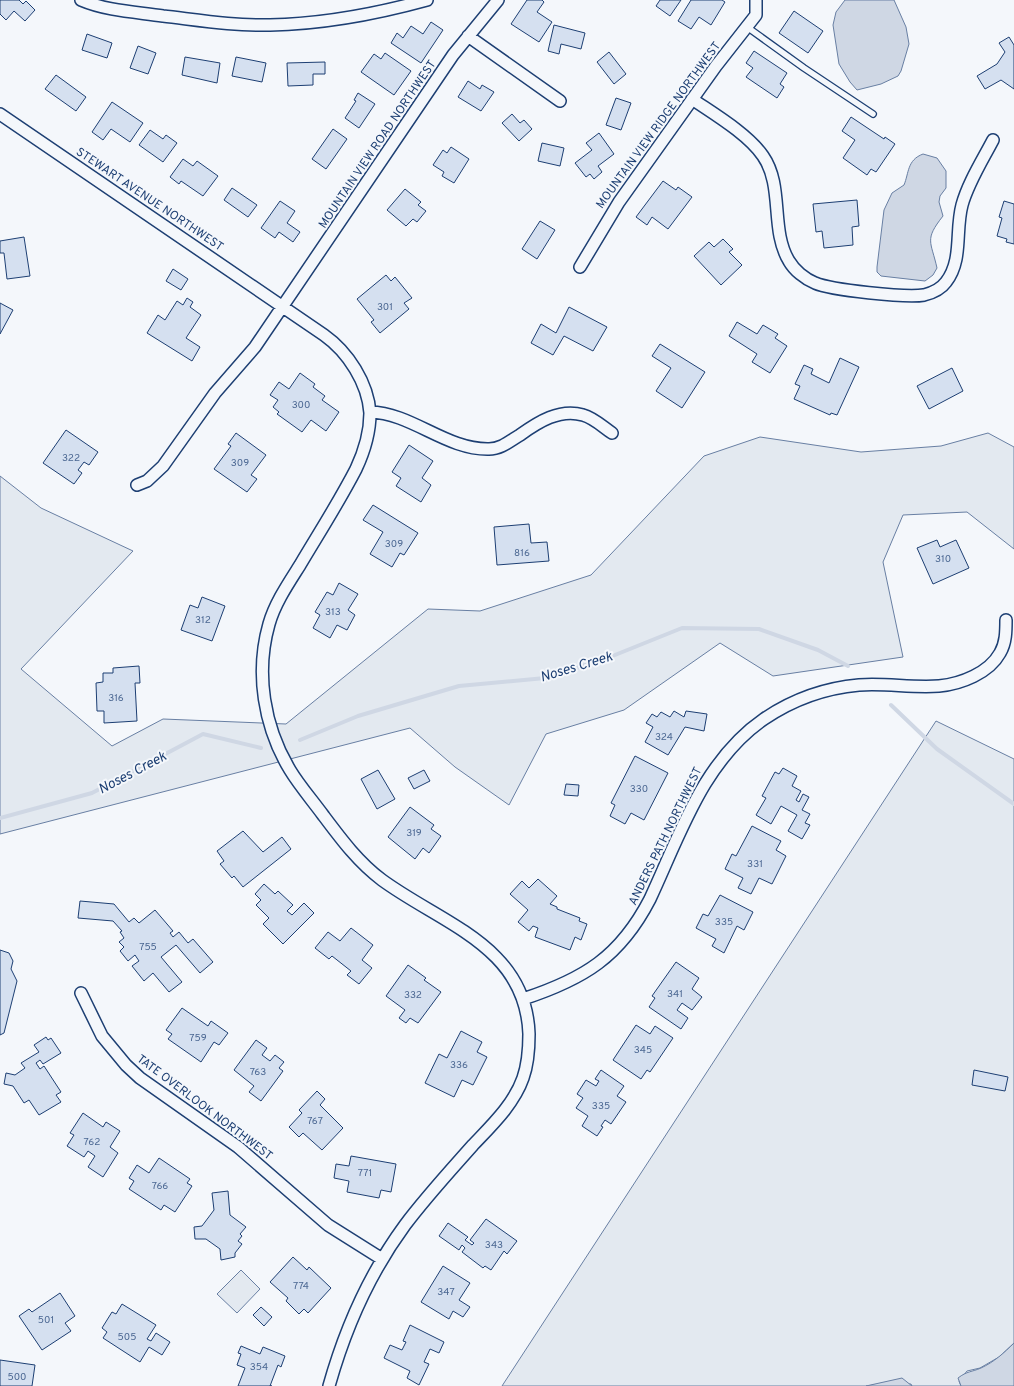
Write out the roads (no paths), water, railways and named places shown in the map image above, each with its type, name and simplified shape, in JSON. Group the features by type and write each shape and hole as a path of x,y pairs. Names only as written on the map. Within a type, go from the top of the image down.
{"street":[{"path":"89,1 115,10 268,25 334,20 370,14 427,0"},
{"name":"MOUNTAIN VIEW ROAD NORTHWEST","path":"137,486 147,481 163,466 215,393 255,347 453,55 498,0"},
{"name":"MOUNTAIN VIEW RIDGE NORTHWEST","path":"580,267 619,202 692,99 756,15 756,0"},
{"path":"468,36 560,101"},
{"path":"692,99 744,136 764,156 772,178 780,237 784,252 790,263 805,278 828,287 910,296 930,294 945,284 952,272 957,256 960,213 965,197 993,140"},
{"name":"STEWART AVENUE NORTHWEST","path":"0,114 332,340 345,354 359,377 370,412"},
{"path":"329,1386 355,1313 382,1259 421,1205 498,1118 519,1087 525,1069 529,1042 528,1025 523,999 516,981 492,953 472,937 383,881 351,851 289,768 278,746 269,720 264,689 263,652 270,621 284,591 360,460 367,435 370,412 406,420 457,443 480,448 499,447 541,421 567,413 584,415 612,433"},
{"name":"ANDERS PATH NORTHWEST","path":"523,999 576,979 596,966 623,941 646,907 695,801 708,778 726,754 756,726 792,704 811,695 830,690 860,685 939,686 963,681 984,669 1000,653 1005,639 1006,620"},
{"name":"TATE OVERLOOK NORTHWEST","path":"81,993 102,1036 140,1078 153,1089 238,1147 328,1225 382,1259"}],"lane":[{"path":"747,27 873,114"}],"waterway":[{"name":"Noses Creek","path":"300,740 358,716 459,686 545,678 610,657 682,628 759,629 818,650 848,666"},
{"name":"Noses Creek","path":"891,705 937,749 1014,804"},
{"name":"Noses Creek","path":"0,818 92,793 203,734 261,748"}]}
